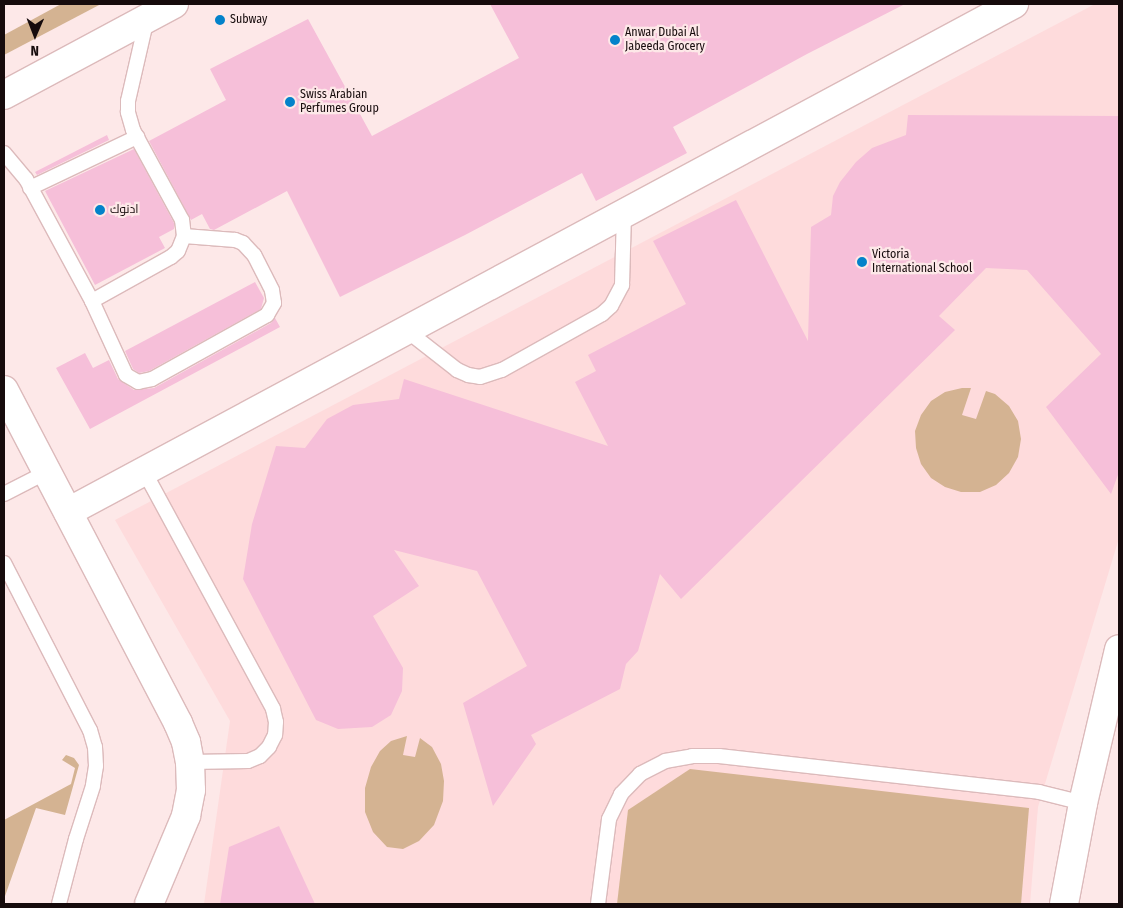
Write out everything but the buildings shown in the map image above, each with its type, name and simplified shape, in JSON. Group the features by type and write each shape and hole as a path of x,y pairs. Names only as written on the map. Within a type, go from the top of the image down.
{"street":[{"path":"4,95 174,4"},
{"path":"68,512 1014,4"},
{"path":"4,390 178,723 186,742 190,762 191,790 186,816 149,904"},
{"path":"1064,904 1083,803 1119,649"}],"lane":[{"path":"92,301 171,257 182,244 184,236 182,220 137,138 130,121 128,101 147,18"},
{"path":"30,188 137,138"},
{"path":"4,154 21,171 92,301 126,375 138,382 152,379 267,315 274,303 273,296 250,248 235,240 184,236"},
{"path":"406,330 457,370 468,375 480,377 502,370 602,314 610,306 622,285 624,214"},
{"path":"144,471 273,709 276,722 274,735 269,747 248,761 190,762"},
{"path":"4,494 47,472"},
{"path":"4,563 90,730 95,747 96,766 93,786 76,839 59,904"},
{"path":"598,904 609,819 621,794 640,774 665,761 692,756 719,756 1039,792 1083,803"}],"shaded area":[{"path":"61,4 101,4 4,55 4,35"},
{"name":"Victoria International School","path":"1095,4 1119,4 1119,538 1038,807 1030,904 204,904 230,721 115,520"},
{"path":"971,388 962,415 976,419 986,391 995,394 1009,406 1018,421 1021,439 1018,457 1009,473 996,485 980,492 961,492 945,487 931,478 921,464 916,448 915,431 921,415 931,401 945,392"},
{"path":"407,736 403,755 415,757 420,738 432,747 441,764 444,781 443,801 434,825 419,841 403,849 387,847 373,832 365,812 365,788 371,767 380,751 391,741"},
{"path":"66,755 74,758 79,765 65,815 36,808 4,899 4,820 71,784 75,768 62,760"},
{"path":"690,769 1029,808 1021,904 617,904 628,810"}],"place":[{"name":"Subway","path":"220,20"},
{"name":"Anwar Dubai Al Jabeeda Grocery","path":"615,40"},
{"name":"Swiss Arabian Perfumes Group","path":"290,102"},
{"name":"ادنوك","path":"100,210"},
{"name":"Victoria International School","path":"862,262"}]}
